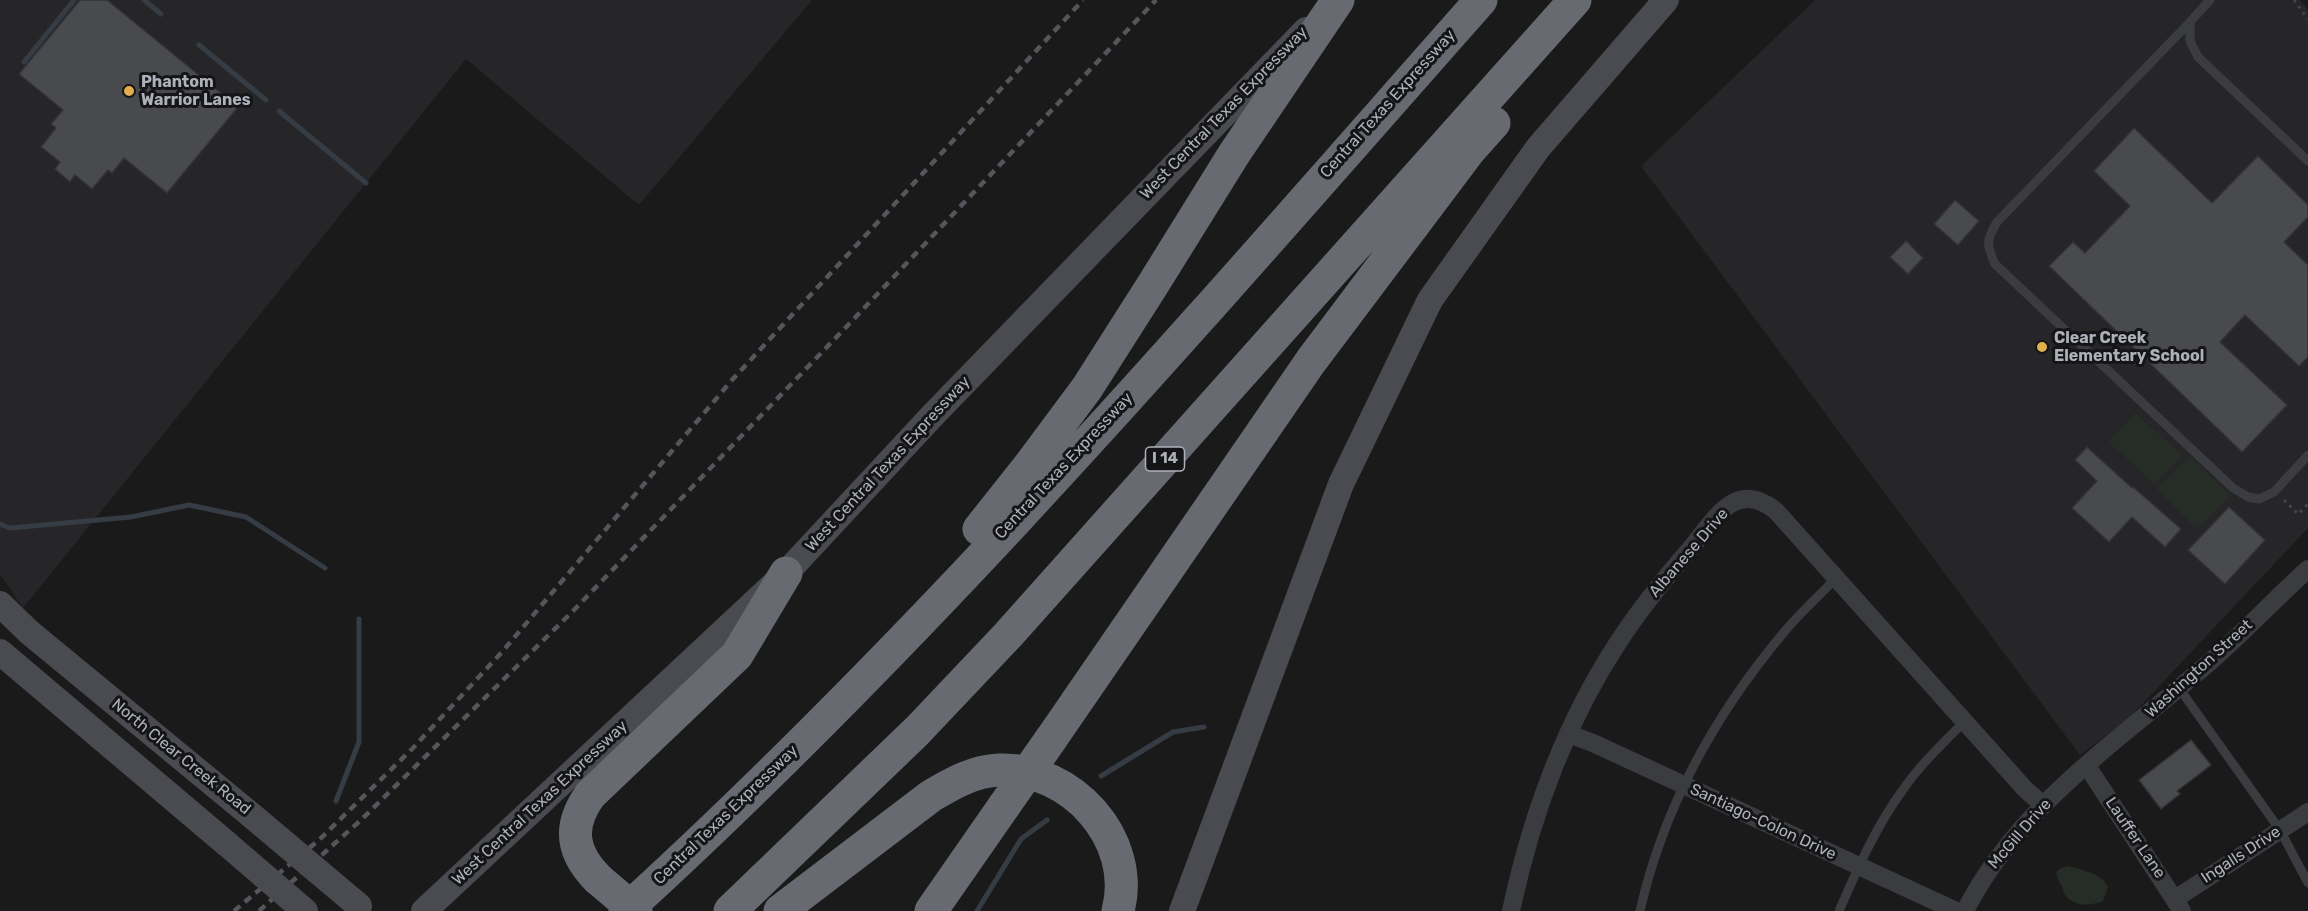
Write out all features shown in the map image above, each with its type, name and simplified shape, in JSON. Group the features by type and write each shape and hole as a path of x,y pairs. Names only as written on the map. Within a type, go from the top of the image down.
{"highway":[{"path":"765,780 805,713 974,536 1087,388 1234,154 1337,0"},
{"name":"Central Texas Expressway","path":"625,911 765,780 1097,432 1481,0"},
{"name":"I 14","path":"730,911 917,731 1008,635 1575,0"},
{"path":"931,911 1311,360 1469,151 1602,0"},
{"path":"636,911 598,879 579,855 575,840 580,809 590,795 737,655 786,573"},
{"path":"780,911 931,796 970,776 1000,770 1041,776 1081,799 1111,839 1121,882 1118,911"}],"main road":[{"name":"West Central Texas Expressway","path":"424,911 786,573 969,377 1337,0"},
{"path":"1182,911 1341,484 1430,300 1538,148 1666,0"},
{"name":"North Clear Creek Road","path":"0,604 29,632 251,815 360,909"},
{"path":"0,652 305,911"}],"street":[{"name":"Albanese Drive","path":"1511,911 1521,864 1536,816 1569,734 1619,641 1665,578 1716,518 1734,502 1744,498 1754,498 1765,502 1776,511 1964,722 2025,789 2043,805"},
{"name":"Washington Street","path":"2087,766 2214,659 2308,569"},
{"name":"Santiago-Colon Drive","path":"1569,734 1956,911"},
{"name":"McGill Drive","path":"1965,911 1989,868 2043,805 2087,766"},
{"name":"Lauffer Lane","path":"2087,766 2178,905"},
{"name":"Ingalls Drive","path":"2178,905 2308,812"}],"lane":[{"path":"2210,0 1997,222 1989,236 1987,247 1995,264 2233,488 2248,497 2259,500 2275,491 2308,455"},
{"path":"2190,22 2190,41 2198,57 2308,161"},
{"path":"1640,911 1649,876 1682,785 1741,687 1786,630 1835,579"},
{"path":"2179,688 2280,831 2308,882"},
{"path":"1839,911 1877,829 1902,790 1964,722"}],"path":[{"path":"2294,0 2308,19"},
{"path":"2275,491 2298,514 2308,504"}],"shaded area":[{"path":"0,0 812,0 639,205 466,59 23,608 0,574"},
{"name":"Clear Creek Elementary School","path":"1815,0 2300,0 2308,10 2308,528 2130,717 2080,755 1641,166"},
{"path":"2135,413 2182,455 2155,485 2109,442"},
{"path":"2190,456 2230,496 2197,529 2157,489"},
{"path":"2068,866 2091,873 2105,882 2108,887 2103,901 2083,904 2074,902 2066,896 2056,874 2059,869"}],"building":[{"name":"Phantom Warrior Lanes","path":"80,0 107,0 238,107 167,193 124,158 112,173 108,170 92,189 75,175 70,182 55,169 60,162 41,147 56,128 51,124 63,110 19,74"},
{"path":"2134,128 2212,203 2258,156 2308,205 2308,217 2284,242 2308,265 2308,357 2299,366 2245,315 2220,342 2287,405 2242,452 2049,266 2073,242 2085,253 2130,206 2094,171"},
{"path":"1955,200 1979,221 1958,245 1934,224"},
{"path":"1906,241 1923,258 1908,274 1890,257"},
{"path":"2087,447 2181,529 2165,547 2132,517 2109,542 2072,508 2097,481 2075,460"},
{"path":"2229,507 2265,540 2225,584 2188,550"},
{"path":"2191,740 2211,765 2177,791 2180,794 2161,809 2139,780"}],"waterway":[{"path":"24,62 74,0"},
{"path":"144,0 161,14"},
{"path":"199,45 266,100"},
{"path":"279,111 366,183"},
{"path":"0,524 10,528 131,517 189,505 246,517 325,568"},
{"path":"336,801 359,742 359,619"},
{"path":"1101,776 1173,732 1204,727"},
{"path":"977,911 1021,839 1047,820"}],"railway":[{"path":"234,911 320,839 413,748 502,652 732,380 1083,0"},
{"path":"259,911 361,820 573,611 1156,0"}],"place":[{"name":"Phantom Warrior Lanes","path":"129,91"},
{"name":"Clear Creek Elementary School","path":"2042,347"}]}
